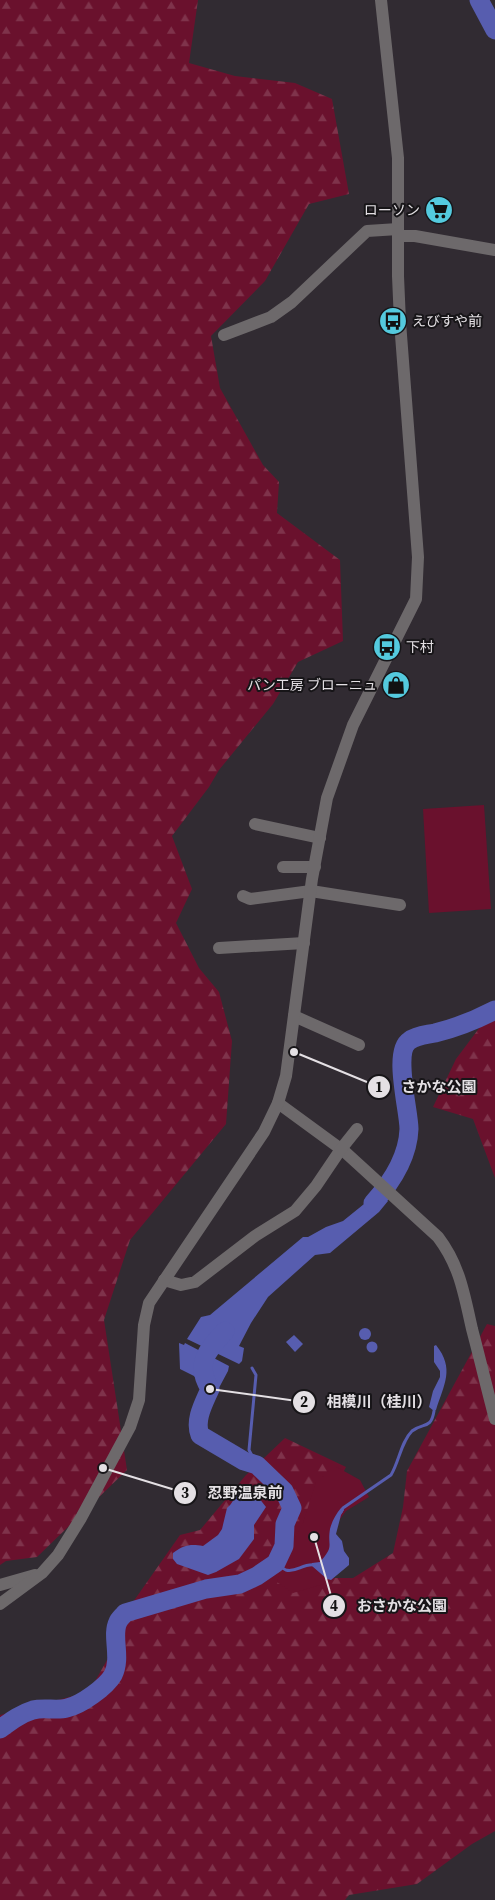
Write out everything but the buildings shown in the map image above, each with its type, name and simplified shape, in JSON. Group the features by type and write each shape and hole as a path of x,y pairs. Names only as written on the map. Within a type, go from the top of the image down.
{"street":[{"path":"0,1604 42,1573 58,1555 81,1518 130,1427 140,1400 144,1325 149,1303 264,1132 278,1103 286,1076 311,891 328,798 354,725 416,599 418,557 400,322 398,158 381,0"},
{"path":"224,335 271,316 292,302 367,231 399,232 495,250"},
{"path":"255,824 320,838"},
{"path":"283,866 315,867"},
{"path":"244,896 250,899 311,891 400,906"},
{"path":"219,948 304,943"},
{"path":"294,1016 359,1045"},
{"path":"278,1103 343,1150 438,1236 450,1253 456,1266 495,1419"},
{"path":"164,1280 182,1285 195,1282 255,1236 295,1210 316,1186 357,1129"},
{"path":"0,1585 42,1573"}],"green space":[{"path":"0,0 198,0 189,63 235,76 295,83 332,99 349,194 309,204 265,281 211,336 220,388 263,465 279,482 277,513 340,560 343,641 298,662 273,704 219,770 209,787 172,836 192,889 176,923 199,968 219,992 232,1041 226,1124 130,1240 104,1320 127,1470 37,1557 6,1561 0,1565"},
{"path":"484,805 491,909 429,913 423,809"},
{"path":"495,1007 495,1178 473,1119 433,1107 456,1059"},
{"path":"487,1324 495,1326 495,1831 472,1844 417,1884 349,1895 345,1900 0,1900 0,1715 89,1692 107,1660 133,1602 180,1535 200,1530 246,1475 285,1438 346,1467 312,1532 317,1578 353,1578 393,1553 403,1507 407,1471"},
{"path":"335,1466 360,1480 369,1497 346,1511 332,1530 339,1570 327,1583 293,1593 277,1582 284,1558 303,1523 316,1482"}],"water":[{"path":"374,1188 388,1201 379,1212 330,1253 315,1255 268,1297 239,1346 244,1348 242,1361 239,1364 187,1339 201,1317 210,1315 303,1237 308,1237 326,1227 343,1221 369,1200"},
{"path":"363,1328 367,1328 371,1334 367,1340 363,1340 359,1336 359,1332"},
{"path":"294,1335 303,1344 295,1352 286,1342"},
{"path":"372,1341 378,1347 372,1353 366,1347"},
{"path":"179,1343 184,1345 185,1343 229,1366 213,1399 194,1376 180,1369"},
{"path":"436,1345 445,1362 446,1377 436,1410 434,1411 429,1407 433,1391 440,1377 440,1371 434,1362 434,1346"},
{"path":"247,1488 255,1493 266,1507 254,1525 254,1539 239,1559 208,1575 177,1564 173,1559 173,1553 180,1548 194,1545 203,1546 218,1535 222,1529 227,1508 243,1489"},
{"path":"341,1508 344,1510 336,1534 342,1541 344,1551 349,1558 349,1565 331,1580 327,1579 312,1566 312,1563 320,1562 329,1549 331,1526"}],"waterway":[{"path":"479,0 495,30"},
{"path":"373,1203 397,1169 408,1139 409,1129 402,1069 404,1047 415,1038 458,1026 495,1010"},
{"path":"0,1729 33,1710 63,1709 73,1706 105,1685 116,1668 116,1628 125,1613 206,1589 240,1584 257,1576 276,1563 284,1546 285,1524 292,1508 284,1491 257,1465 244,1461 200,1435 198,1429 200,1412 210,1389 205,1380 203,1364 213,1344 225,1331"},
{"path":"252,1368 256,1375 249,1450 257,1465"},
{"path":"341,1512 343,1508 391,1475 408,1436 416,1428 429,1423 434,1411"},
{"path":"276,1563 290,1571 307,1565 315,1565"}],"place":[{"name":"ローソン","path":"439,210"},
{"name":"えびすや前","path":"393,321"},
{"name":"下村","path":"387,647"},
{"name":"パン工房 ブローニュ","path":"396,685"},
{"name":"さかな公園","path":"294,1052"},
{"name":"相模川（桂川）","path":"210,1389"},
{"name":"忍野温泉前","path":"103,1468"},
{"name":"おさかな公園","path":"314,1537"}]}
